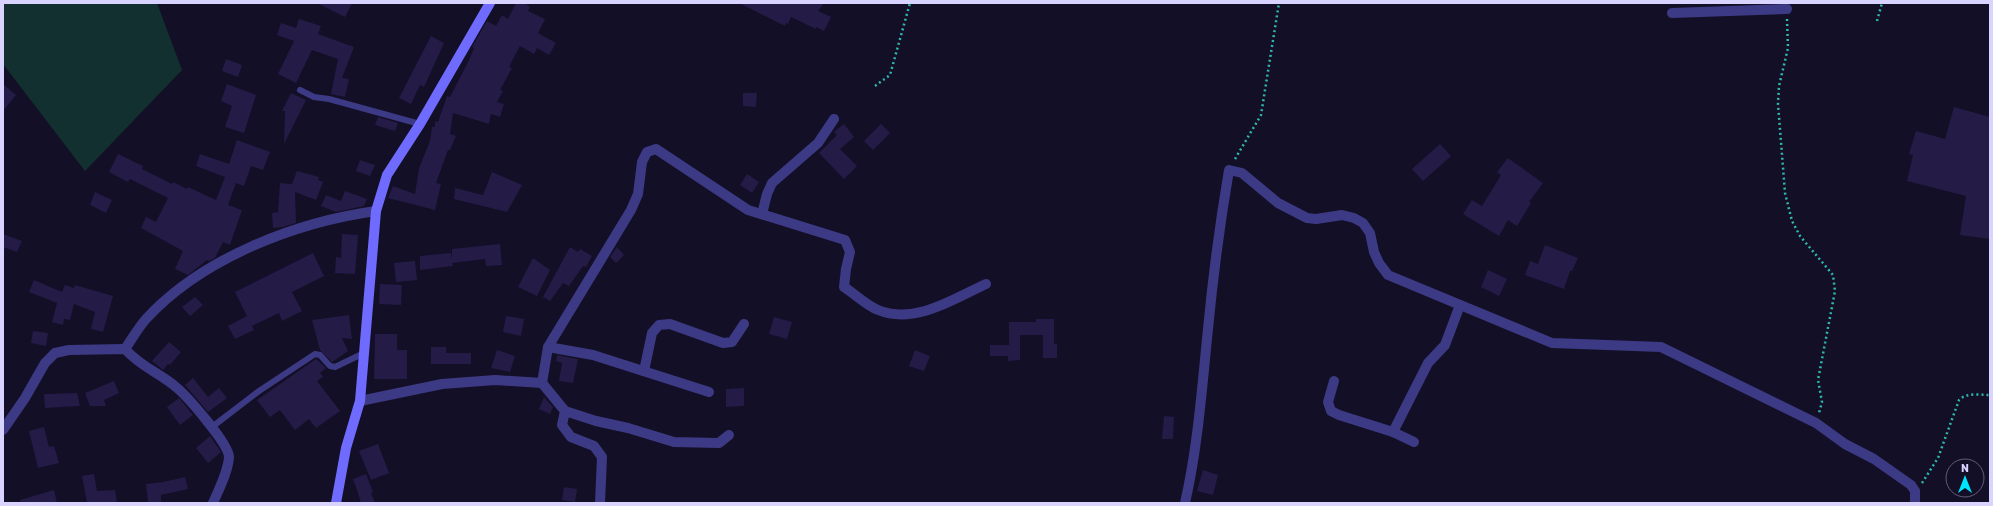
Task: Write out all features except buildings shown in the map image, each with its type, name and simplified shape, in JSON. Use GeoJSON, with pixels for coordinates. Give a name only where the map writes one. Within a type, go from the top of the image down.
{"type":"FeatureCollection","features":[{"type":"Feature","properties":{"kind":"main road"},"geometry":{"type":"LineString","coordinates":[[336,503],[346,448],[360,401],[376,211],[387,175],[420,124],[490,3]]}},
{"type":"Feature","properties":{"kind":"street"},"geometry":{"type":"LineString","coordinates":[[1672,13],[1787,9]]}},
{"type":"Feature","properties":{"kind":"street"},"geometry":{"type":"LineString","coordinates":[[762,214],[767,194],[772,183],[818,143],[834,119]]}},
{"type":"Feature","properties":{"kind":"street"},"geometry":{"type":"LineString","coordinates":[[542,383],[548,347],[631,210],[638,194],[642,162],[647,152],[656,149],[748,210],[845,240],[850,252],[844,287],[878,310],[902,315],[930,310],[986,284]]}},
{"type":"Feature","properties":{"kind":"street"},"geometry":{"type":"LineString","coordinates":[[1185,503],[1194,456],[1203,390],[1218,235],[1229,170],[1242,174],[1278,202],[1306,218],[1316,219],[1342,215],[1354,218],[1363,223],[1370,233],[1374,252],[1379,263],[1388,275],[1552,343],[1661,347],[1816,423],[1845,444],[1874,459],[1911,485],[1915,491],[1914,503]]}},
{"type":"Feature","properties":{"kind":"street"},"geometry":{"type":"LineString","coordinates":[[125,349],[146,319],[179,289],[214,265],[267,239],[351,215],[376,211]]}},
{"type":"Feature","properties":{"kind":"street"},"geometry":{"type":"LineString","coordinates":[[1393,432],[1428,362],[1445,345],[1460,305]]}},
{"type":"Feature","properties":{"kind":"street"},"geometry":{"type":"LineString","coordinates":[[644,371],[652,333],[659,325],[670,324],[723,343],[732,342],[744,324]]}},
{"type":"Feature","properties":{"kind":"street"},"geometry":{"type":"LineString","coordinates":[[548,347],[593,355],[709,392]]}},
{"type":"Feature","properties":{"kind":"street"},"geometry":{"type":"LineString","coordinates":[[125,349],[135,361],[176,387],[212,427],[224,443],[229,455],[228,466],[213,503]]}},
{"type":"Feature","properties":{"kind":"street"},"geometry":{"type":"LineString","coordinates":[[3,430],[25,398],[45,363],[55,353],[70,350],[125,349]]}},
{"type":"Feature","properties":{"kind":"street"},"geometry":{"type":"LineString","coordinates":[[360,401],[442,384],[495,380],[542,383],[565,411],[674,442],[719,443],[729,435]]}},
{"type":"Feature","properties":{"kind":"street"},"geometry":{"type":"LineString","coordinates":[[1334,381],[1328,402],[1331,411],[1339,415],[1393,432],[1414,442]]}},
{"type":"Feature","properties":{"kind":"street"},"geometry":{"type":"LineString","coordinates":[[565,411],[562,425],[571,437],[594,446],[602,457],[600,503]]}},
{"type":"Feature","properties":{"kind":"lane"},"geometry":{"type":"LineString","coordinates":[[300,90],[314,96],[420,124]]}},
{"type":"Feature","properties":{"kind":"lane"},"geometry":{"type":"LineString","coordinates":[[212,427],[259,391],[315,354],[320,355],[330,366],[335,367],[364,353]]}},
{"type":"Feature","properties":{"kind":"path"},"geometry":{"type":"LineString","coordinates":[[875,86],[890,75],[910,3]]}},
{"type":"Feature","properties":{"kind":"path"},"geometry":{"type":"LineString","coordinates":[[1229,170],[1261,115],[1279,3]]}},
{"type":"Feature","properties":{"kind":"path"},"geometry":{"type":"LineString","coordinates":[[1877,21],[1882,3]]}},
{"type":"Feature","properties":{"kind":"path"},"geometry":{"type":"LineString","coordinates":[[1787,9],[1788,48],[1779,86],[1778,104],[1785,193],[1792,221],[1800,236],[1833,275],[1835,282],[1835,291],[1818,380],[1822,402],[1816,423]]}},
{"type":"Feature","properties":{"kind":"path"},"geometry":{"type":"LineString","coordinates":[[1915,491],[1921,485],[1938,458],[1960,400],[1969,395],[1990,395]]}},
{"type":"Feature","properties":{"kind":"green space"},"geometry":{"type":"Polygon","coordinates":[[[3,3],[157,3],[182,70],[85,171],[3,64],[3,3]]]}}]}
